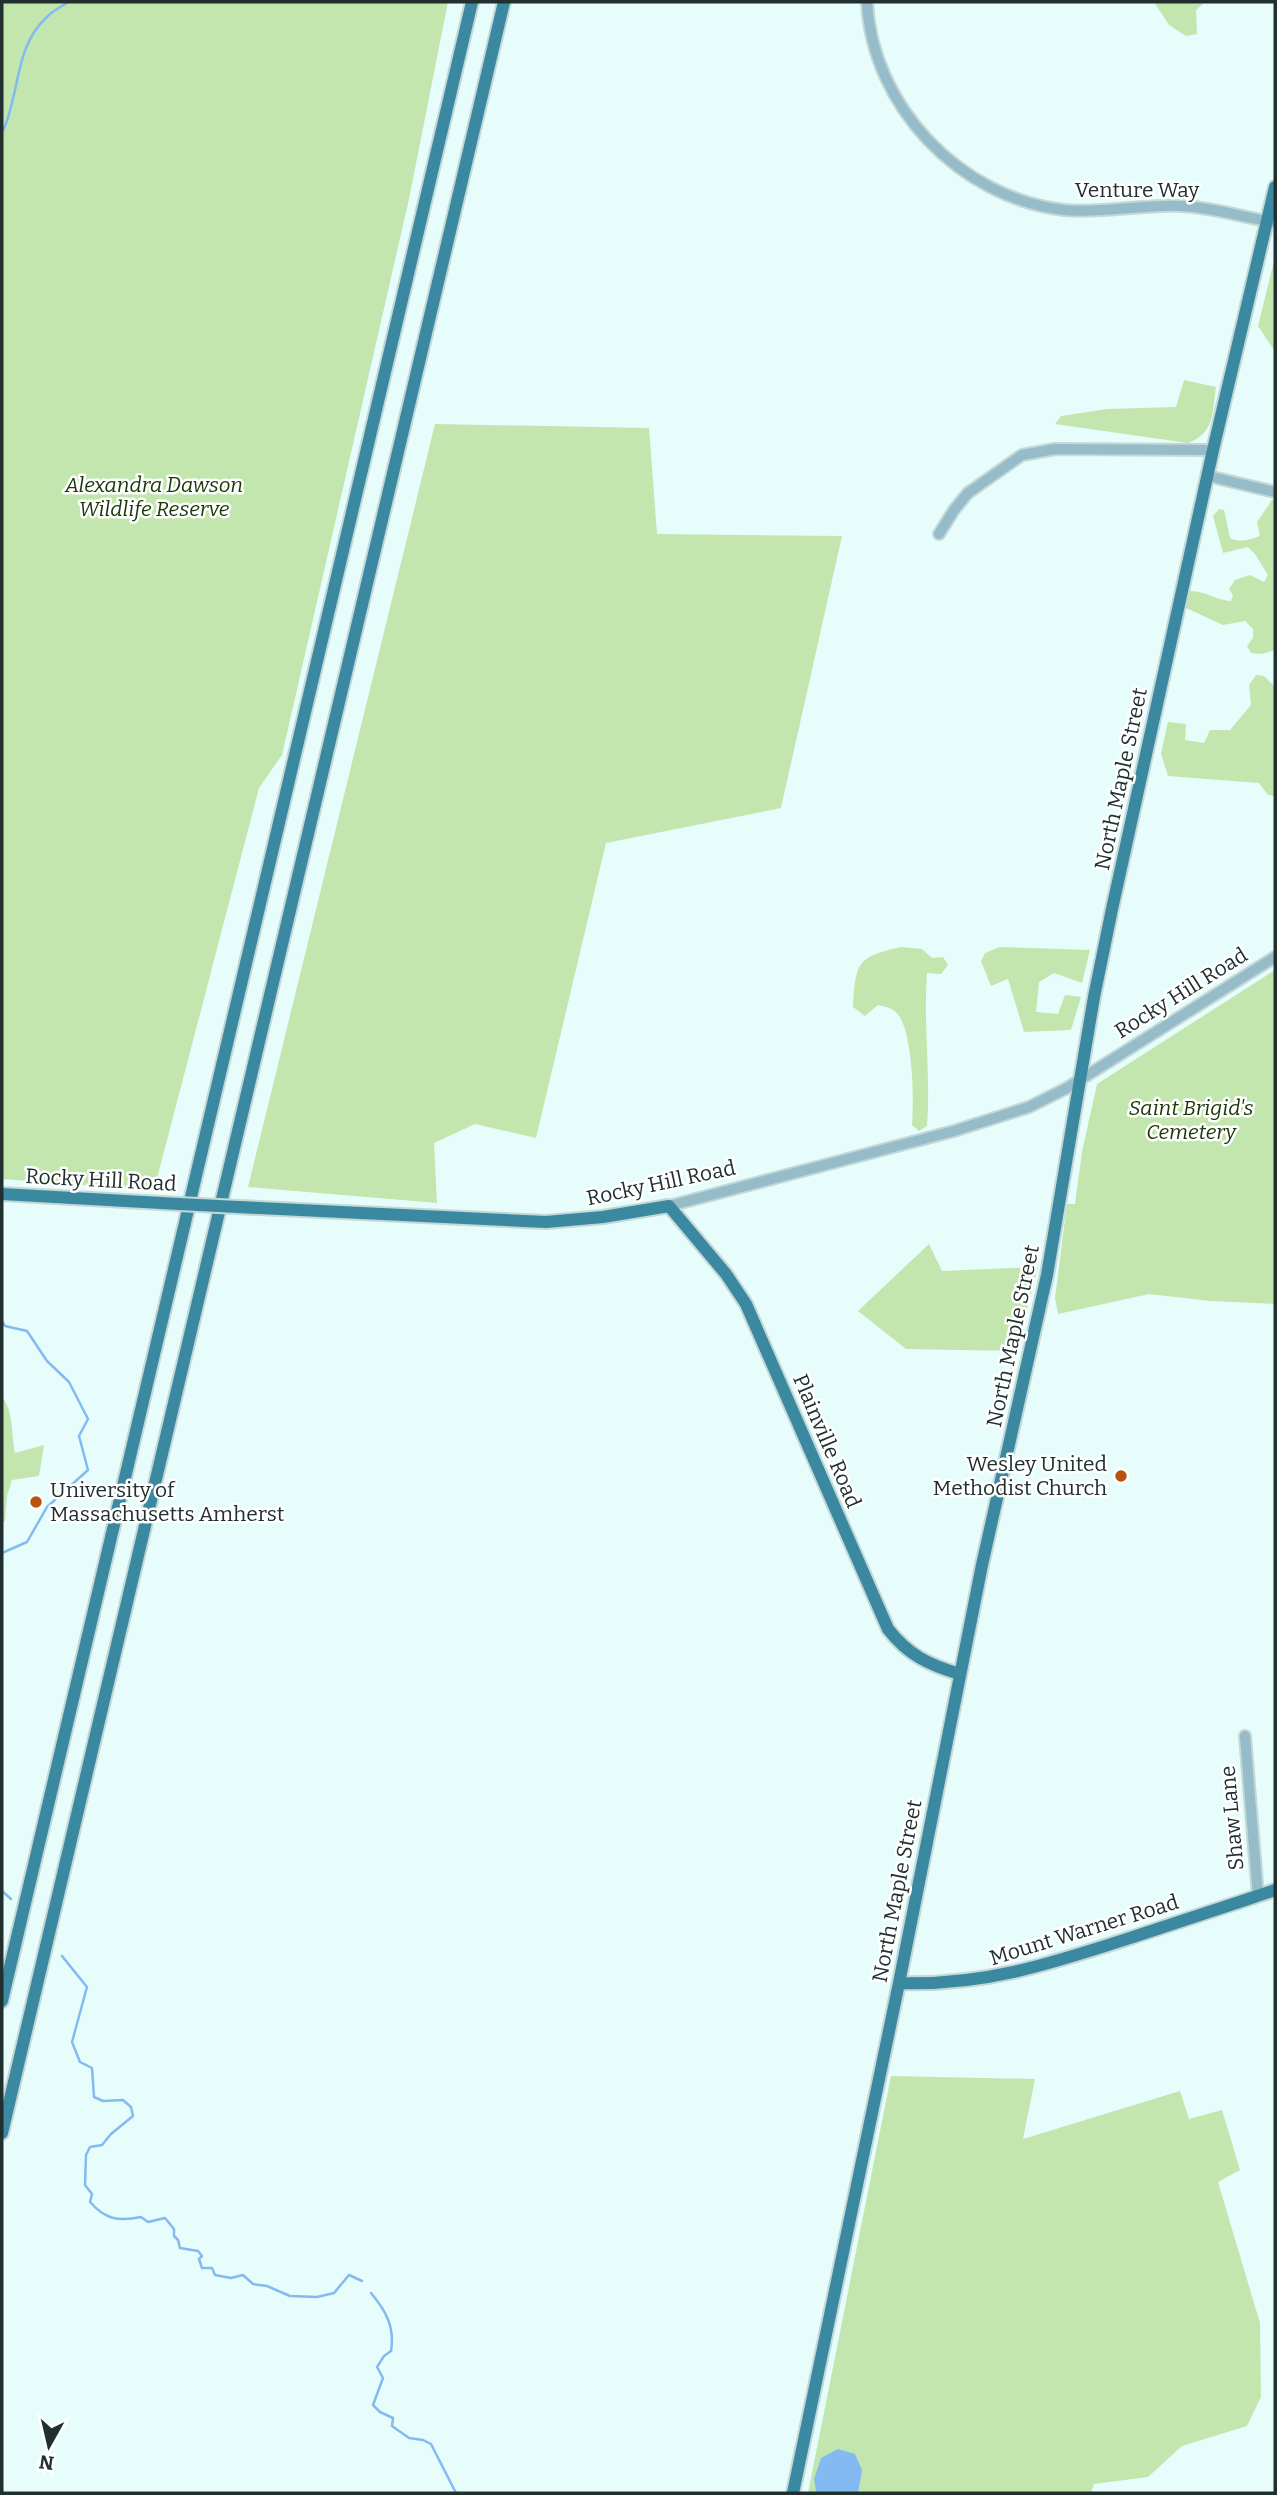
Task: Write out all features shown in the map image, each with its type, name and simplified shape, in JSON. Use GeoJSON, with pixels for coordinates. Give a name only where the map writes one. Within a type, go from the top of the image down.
{"type":"FeatureCollection","features":[{"type":"Feature","properties":{"kind":"main road"},"geometry":{"type":"LineString","coordinates":[[2,2001],[472,2]]}},
{"type":"Feature","properties":{"kind":"main road"},"geometry":{"type":"LineString","coordinates":[[2,2133],[504,2]]}},
{"type":"Feature","properties":{"kind":"main road","name":"North Maple Street"},"geometry":{"type":"LineString","coordinates":[[793,2493],[993,1513],[1047,1275],[1079,1080],[1112,909],[1213,450],[1271,221],[1275,187]]}},
{"type":"Feature","properties":{"kind":"main road","name":"Rocky Hill Road"},"geometry":{"type":"LineString","coordinates":[[2,1194],[546,1222],[603,1217],[669,1206]]}},
{"type":"Feature","properties":{"kind":"main road","name":"Plainville Road"},"geometry":{"type":"LineString","coordinates":[[669,1206],[726,1274],[746,1304],[888,1629],[898,1643],[922,1661],[960,1674]]}},
{"type":"Feature","properties":{"kind":"main road","name":"Mount Warner Road"},"geometry":{"type":"LineString","coordinates":[[899,1983],[956,1982],[1014,1973],[1275,1890]]}},
{"type":"Feature","properties":{"kind":"street","name":"Venture Way"},"geometry":{"type":"LineString","coordinates":[[867,2],[876,52],[901,106],[934,147],[966,173],[995,189],[1027,202],[1060,209],[1082,211],[1178,205],[1271,221]]}},
{"type":"Feature","properties":{"kind":"street"},"geometry":{"type":"LineString","coordinates":[[939,534],[968,493],[1022,455],[1055,449],[1213,450]]}},
{"type":"Feature","properties":{"kind":"street"},"geometry":{"type":"LineString","coordinates":[[1208,476],[1275,492]]}},
{"type":"Feature","properties":{"kind":"street","name":"Rocky Hill Road"},"geometry":{"type":"LineString","coordinates":[[669,1206],[980,1122],[1035,1104],[1079,1080],[1275,957]]}},
{"type":"Feature","properties":{"kind":"street","name":"Shaw Lane"},"geometry":{"type":"LineString","coordinates":[[1244,1736],[1258,1896]]}},
{"type":"Feature","properties":{"kind":"green space","name":"Alexandra Dawson Wildlife Reserve"},"geometry":{"type":"Polygon","coordinates":[[[2,2],[448,2],[409,199],[282,755],[259,788],[154,1190],[2,1179],[2,2]]]}},
{"type":"Feature","properties":{"kind":"green space"},"geometry":{"type":"Polygon","coordinates":[[[1154,2],[1205,2],[1196,10],[1197,34],[1186,36],[1169,25],[1154,2]]]}},
{"type":"Feature","properties":{"kind":"green space"},"geometry":{"type":"Polygon","coordinates":[[[1275,257],[1275,350],[1274,350],[1258,326],[1275,257]]]}},
{"type":"Feature","properties":{"kind":"green space"},"geometry":{"type":"Polygon","coordinates":[[[1184,380],[1216,387],[1213,414],[1208,428],[1197,439],[1188,443],[1055,424],[1061,416],[1107,409],[1176,407],[1184,380]]]}},
{"type":"Feature","properties":{"kind":"green space"},"geometry":{"type":"Polygon","coordinates":[[[435,424],[649,428],[657,534],[842,536],[781,808],[606,843],[536,1138],[475,1124],[434,1143],[437,1203],[248,1187],[435,424]]]}},
{"type":"Feature","properties":{"kind":"green space"},"geometry":{"type":"Polygon","coordinates":[[[1272,500],[1275,501],[1275,650],[1262,654],[1251,653],[1247,646],[1253,638],[1253,629],[1245,621],[1223,625],[1186,608],[1183,599],[1190,591],[1231,601],[1233,595],[1229,589],[1235,580],[1250,575],[1264,582],[1268,575],[1248,547],[1223,553],[1213,516],[1219,509],[1224,510],[1230,538],[1241,541],[1252,539],[1260,536],[1257,522],[1272,500]]]}},
{"type":"Feature","properties":{"kind":"green space"},"geometry":{"type":"Polygon","coordinates":[[[1256,675],[1264,676],[1274,686],[1275,683],[1275,796],[1268,795],[1259,783],[1168,776],[1161,754],[1168,722],[1186,724],[1185,740],[1204,743],[1210,730],[1230,730],[1251,705],[1249,685],[1256,675]]]}},
{"type":"Feature","properties":{"kind":"green space"},"geometry":{"type":"Polygon","coordinates":[[[901,947],[922,949],[932,958],[943,957],[948,965],[941,974],[927,973],[928,1107],[927,1126],[919,1131],[912,1125],[913,1086],[910,1056],[901,1019],[894,1011],[878,1005],[865,1016],[853,1007],[855,980],[861,964],[875,954],[901,947]]]}},
{"type":"Feature","properties":{"kind":"green space"},"geometry":{"type":"Polygon","coordinates":[[[1000,947],[1090,950],[1082,983],[1054,973],[1039,982],[1036,1012],[1058,1014],[1065,995],[1081,997],[1071,1030],[1024,1032],[1008,979],[991,986],[981,961],[985,953],[1000,947]]]}},
{"type":"Feature","properties":{"kind":"green space","name":"Saint Brigid's Cemetery"},"geometry":{"type":"Polygon","coordinates":[[[1275,970],[1275,1304],[1210,1301],[1149,1294],[1058,1314],[1055,1298],[1067,1204],[1075,1204],[1082,1152],[1097,1084],[1275,970]]]}},
{"type":"Feature","properties":{"kind":"green space"},"geometry":{"type":"Polygon","coordinates":[[[929,1244],[942,1271],[1038,1267],[1016,1351],[906,1349],[858,1311],[929,1244]]]}},
{"type":"Feature","properties":{"kind":"green space"},"geometry":{"type":"Polygon","coordinates":[[[2,1397],[10,1416],[15,1453],[44,1445],[39,1476],[12,1480],[7,1496],[5,1521],[2,1523],[2,1397]]]}},
{"type":"Feature","properties":{"kind":"green space"},"geometry":{"type":"Polygon","coordinates":[[[891,2076],[1035,2079],[1023,2139],[1180,2091],[1189,2119],[1222,2110],[1240,2170],[1218,2182],[1260,2323],[1261,2397],[1247,2426],[1182,2446],[1148,2477],[1094,2484],[1091,2493],[808,2493],[891,2076]]]}},
{"type":"Feature","properties":{"kind":"water"},"geometry":{"type":"Polygon","coordinates":[[[838,2449],[855,2454],[862,2470],[858,2493],[816,2491],[814,2479],[821,2458],[838,2449]]]}},
{"type":"Feature","properties":{"kind":"waterway"},"geometry":{"type":"LineString","coordinates":[[2,133],[28,43],[48,16],[68,2]]}},
{"type":"Feature","properties":{"kind":"waterway"},"geometry":{"type":"LineString","coordinates":[[2,1321],[5,1326],[27,1331],[47,1361],[69,1382],[88,1419],[79,1436],[88,1470],[47,1507],[27,1542],[2,1553]]}},
{"type":"Feature","properties":{"kind":"waterway"},"geometry":{"type":"LineString","coordinates":[[2,1891],[11,1899]]}},
{"type":"Feature","properties":{"kind":"waterway"},"geometry":{"type":"LineString","coordinates":[[62,1956],[87,1987],[72,2042],[80,2062],[92,2068],[94,2097],[103,2101],[123,2100],[131,2107],[133,2116],[102,2145],[90,2147],[86,2155],[85,2185],[92,2194],[90,2202],[113,2218],[141,2217],[148,2222],[165,2218],[174,2229],[174,2236],[180,2248],[198,2251],[202,2256],[199,2259],[202,2268],[212,2268],[215,2275],[231,2278],[243,2275],[253,2284],[267,2286],[290,2296],[317,2297],[334,2293],[349,2275],[362,2281]]}},
{"type":"Feature","properties":{"kind":"waterway"},"geometry":{"type":"LineString","coordinates":[[371,2293],[381,2306],[392,2334],[391,2351],[377,2367],[383,2378],[373,2405],[393,2418],[392,2426],[409,2438],[431,2444],[456,2493]]}},
{"type":"Feature","properties":{"kind":"place","name":"Wesley United Methodist Church"},"geometry":{"type":"Point","coordinates":[1121,1476]}},
{"type":"Feature","properties":{"kind":"place","name":"University of Massachusetts Amherst"},"geometry":{"type":"Point","coordinates":[36,1502]}}]}
